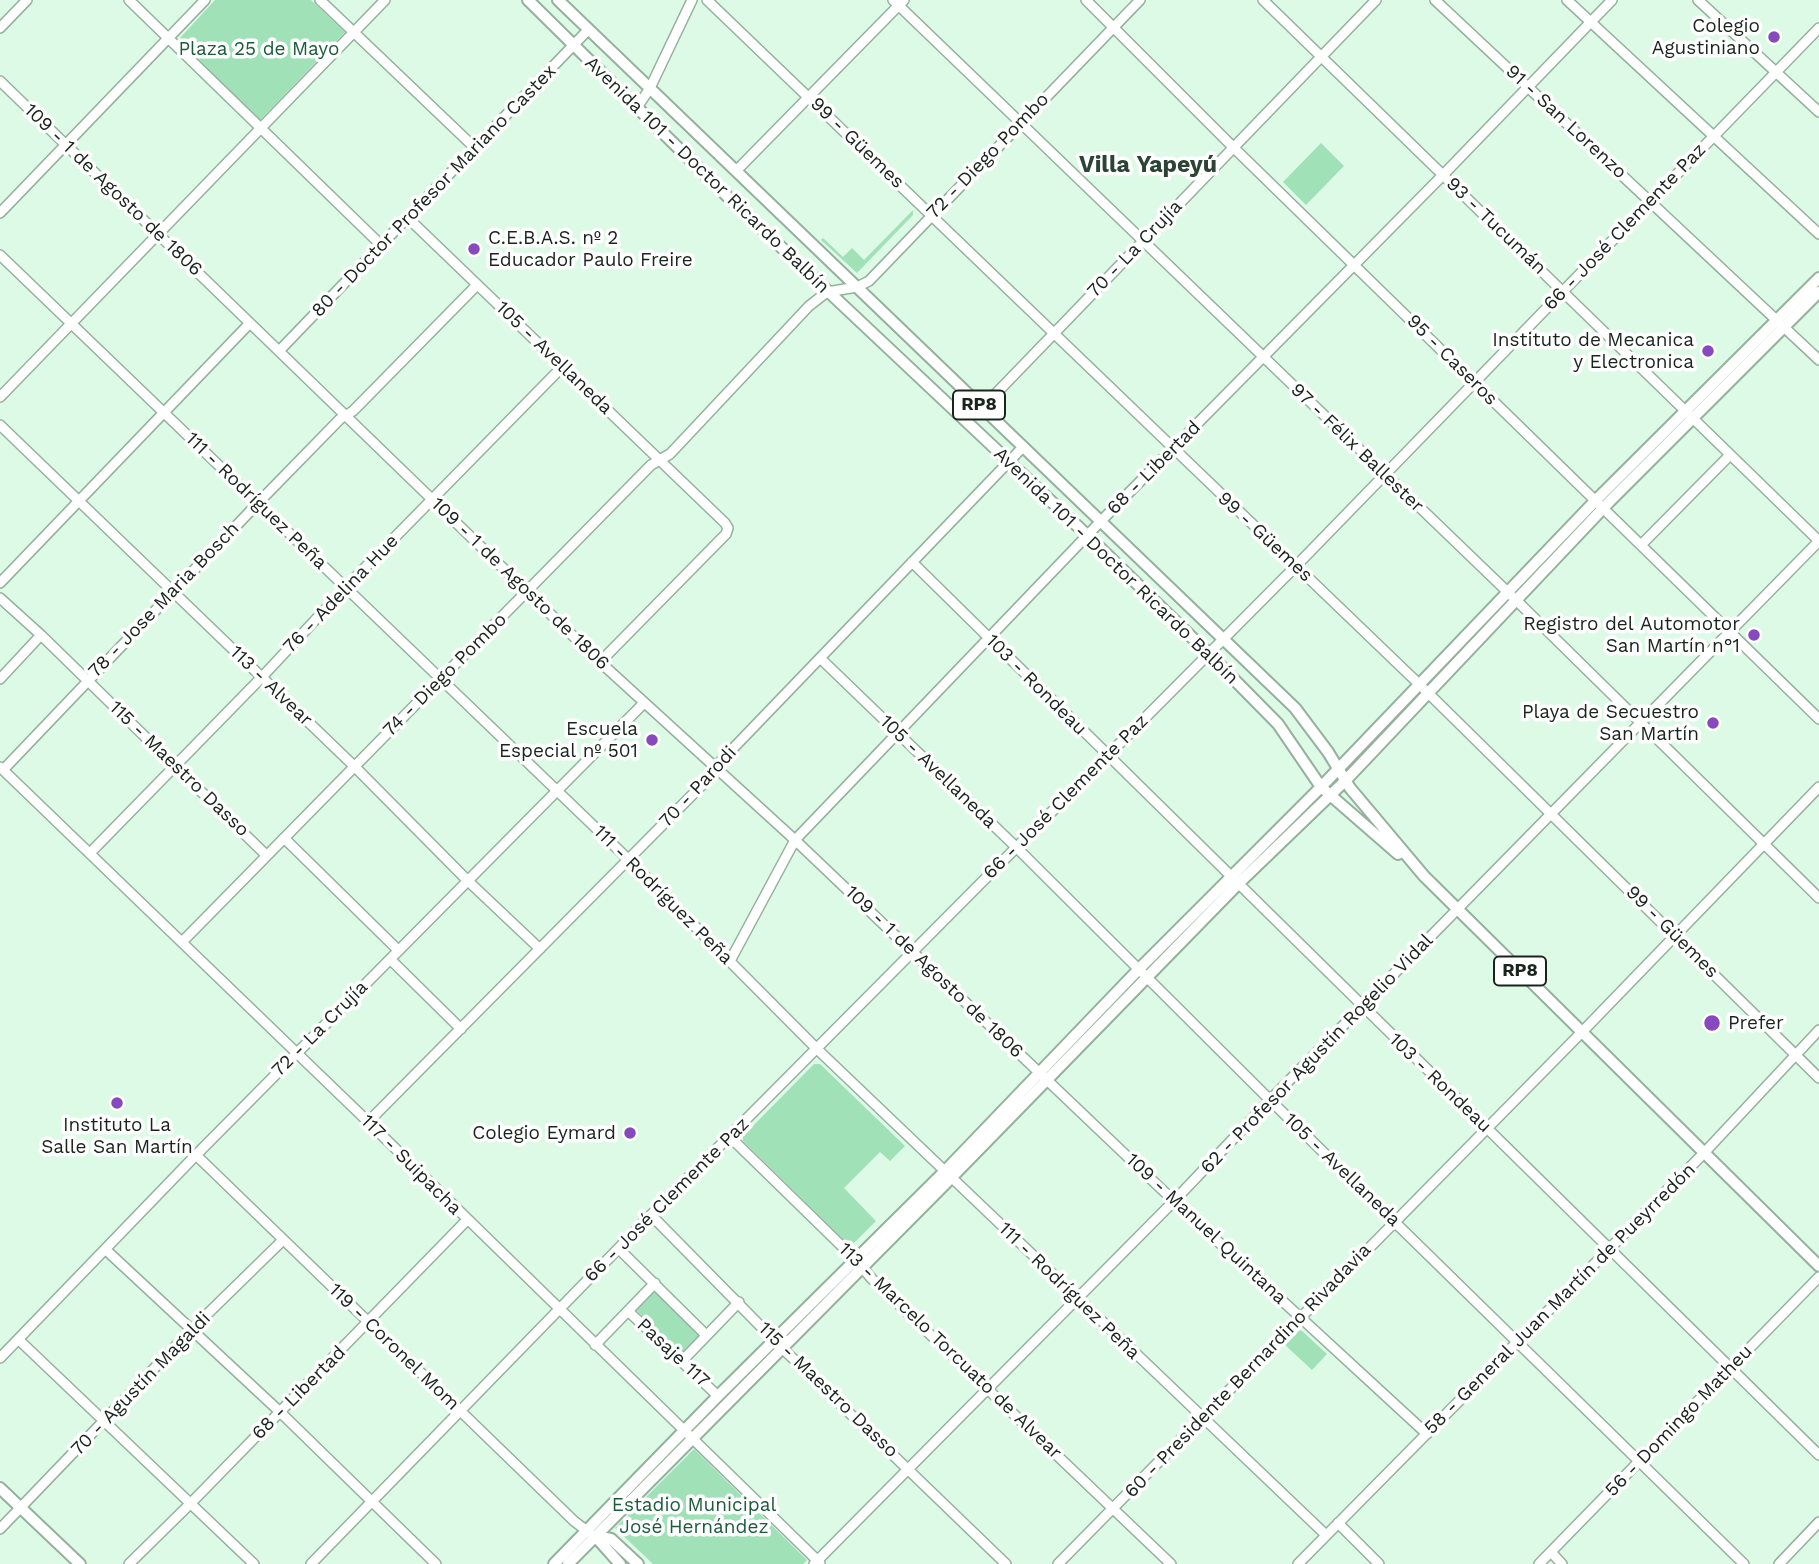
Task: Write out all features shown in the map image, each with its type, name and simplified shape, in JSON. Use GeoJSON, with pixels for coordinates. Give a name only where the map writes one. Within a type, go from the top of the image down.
{"type":"FeatureCollection","features":[{"type":"Feature","properties":{"kind":"main road","name":"Avenida 101 - Doctor Ricardo Balbín"},"geometry":{"type":"LineString","coordinates":[[528,0],[636,109],[1208,653],[1278,724],[1325,791],[1424,876],[1819,1266]]}},
{"type":"Feature","properties":{"kind":"main road","name":"Avenida 101 - Doctor Ricardo Balbín"},"geometry":{"type":"LineString","coordinates":[[558,0],[1300,713],[1345,781],[1424,876]]}},
{"type":"Feature","properties":{"kind":"main road"},"geometry":{"type":"LineString","coordinates":[[554,1564],[590,1534],[949,1174],[1142,974],[1325,791],[1338,768],[1424,689],[1600,504],[1781,324],[1819,278]]}},
{"type":"Feature","properties":{"kind":"main road"},"geometry":{"type":"LineString","coordinates":[[1781,324],[1819,292]]}},
{"type":"Feature","properties":{"kind":"main road"},"geometry":{"type":"LineString","coordinates":[[1325,791],[1345,781],[1424,689]]}},
{"type":"Feature","properties":{"kind":"main road"},"geometry":{"type":"LineString","coordinates":[[688,1434],[718,1396],[778,1343]]}},
{"type":"Feature","properties":{"kind":"main road"},"geometry":{"type":"LineString","coordinates":[[0,1488],[80,1564]]}},
{"type":"Feature","properties":{"kind":"main road"},"geometry":{"type":"LineString","coordinates":[[568,1564],[590,1534]]}},
{"type":"Feature","properties":{"kind":"main road","name":"119 - Coronel Mom"},"geometry":{"type":"LineString","coordinates":[[590,1534],[620,1564]]}},
{"type":"Feature","properties":{"kind":"main road","name":"119 - Coronel Mom"},"geometry":{"type":"LineString","coordinates":[[590,1534],[611,1539],[638,1564]]}},
{"type":"Feature","properties":{"kind":"street"},"geometry":{"type":"LineString","coordinates":[[0,28],[27,0]]}},
{"type":"Feature","properties":{"kind":"street"},"geometry":{"type":"LineString","coordinates":[[129,0],[380,244]]}},
{"type":"Feature","properties":{"kind":"street"},"geometry":{"type":"LineString","coordinates":[[0,213],[205,0]]}},
{"type":"Feature","properties":{"kind":"street"},"geometry":{"type":"LineString","coordinates":[[320,0],[475,148]]}},
{"type":"Feature","properties":{"kind":"street"},"geometry":{"type":"LineString","coordinates":[[0,397],[385,0]]}},
{"type":"Feature","properties":{"kind":"street"},"geometry":{"type":"LineString","coordinates":[[636,109],[650,88],[692,0]]}},
{"type":"Feature","properties":{"kind":"street","name":"99 - Güemes"},"geometry":{"type":"LineString","coordinates":[[707,0],[1424,689],[1819,1078]]}},
{"type":"Feature","properties":{"kind":"street","name":"95 - Caseros"},"geometry":{"type":"LineString","coordinates":[[1086,0],[1819,719]]}},
{"type":"Feature","properties":{"kind":"street","name":"72 - Diego Pombo"},"geometry":{"type":"LineString","coordinates":[[827,292],[857,287],[869,281],[1140,0]]}},
{"type":"Feature","properties":{"kind":"street","name":"93 - Tucumán"},"geometry":{"type":"LineString","coordinates":[[1263,0],[1819,541]]}},
{"type":"Feature","properties":{"kind":"street","name":"70 - La Crujía"},"geometry":{"type":"LineString","coordinates":[[982,408],[1376,0]]}},
{"type":"Feature","properties":{"kind":"street","name":"91 - San Lorenzo"},"geometry":{"type":"LineString","coordinates":[[1435,0],[1819,360]]}},
{"type":"Feature","properties":{"kind":"street"},"geometry":{"type":"LineString","coordinates":[[1567,0],[1819,234]]}},
{"type":"Feature","properties":{"kind":"street","name":"68 - Libertad"},"geometry":{"type":"LineString","coordinates":[[730,961],[795,840],[1101,521],[1612,0]]}},
{"type":"Feature","properties":{"kind":"street"},"geometry":{"type":"LineString","coordinates":[[1698,0],[1819,112]]}},
{"type":"Feature","properties":{"kind":"street"},"geometry":{"type":"LineString","coordinates":[[736,171],[898,2]]}},
{"type":"Feature","properties":{"kind":"street","name":"97 - Félix Ballester"},"geometry":{"type":"LineString","coordinates":[[898,2],[1142,242],[1513,597],[1819,898]]}},
{"type":"Feature","properties":{"kind":"street","name":"66 - José Clemente Paz"},"geometry":{"type":"LineString","coordinates":[[311,1564],[651,1215],[1385,476],[1819,27]]}},
{"type":"Feature","properties":{"kind":"street","name":"80 - Doctor Profesor Mariano Castex"},"geometry":{"type":"LineString","coordinates":[[279,351],[588,30]]}},
{"type":"Feature","properties":{"kind":"street","name":"109 - 1 de Agosto de 1806"},"geometry":{"type":"LineString","coordinates":[[0,81],[600,662],[795,840],[1043,1076]]}},
{"type":"Feature","properties":{"kind":"street","name":"105 - Avellaneda"},"geometry":{"type":"LineString","coordinates":[[408,218],[728,528],[726,534],[600,662]]}},
{"type":"Feature","properties":{"kind":"street","name":"111 - Rodríguez Peña"},"geometry":{"type":"LineString","coordinates":[[0,255],[628,859],[817,1048],[1326,1535]]}},
{"type":"Feature","properties":{"kind":"street","name":"78 - Jose Maria Bosch"},"geometry":{"type":"LineString","coordinates":[[2,769],[258,503],[477,285]]}},
{"type":"Feature","properties":{"kind":"street","name":"74 - Diego Pombo"},"geometry":{"type":"LineString","coordinates":[[182,942],[651,465],[670,454],[810,306],[827,292]]}},
{"type":"Feature","properties":{"kind":"street"},"geometry":{"type":"LineString","coordinates":[[0,583],[250,323]]}},
{"type":"Feature","properties":{"kind":"street","name":"76 - Adelina Hue"},"geometry":{"type":"LineString","coordinates":[[90,853],[563,366]]}},
{"type":"Feature","properties":{"kind":"street","name":"113 - Alvear"},"geometry":{"type":"LineString","coordinates":[[0,425],[540,949]]}},
{"type":"Feature","properties":{"kind":"street","name":"70 - Parodi"},"geometry":{"type":"LineString","coordinates":[[368,1122],[628,859],[1023,447]]}},
{"type":"Feature","properties":{"kind":"street"},"geometry":{"type":"LineString","coordinates":[[1641,545],[1730,455]]}},
{"type":"Feature","properties":{"kind":"street","name":"62 - Profesor Agustín Rogelio Vidal"},"geometry":{"type":"LineString","coordinates":[[817,1563],[1819,541]]}},
{"type":"Feature","properties":{"kind":"street","name":"103 - Rondeau"},"geometry":{"type":"LineString","coordinates":[[912,562],[1819,1455]]}},
{"type":"Feature","properties":{"kind":"street","name":"115 - Maestro Dasso"},"geometry":{"type":"LineString","coordinates":[[0,598],[88,680],[266,855]]}},
{"type":"Feature","properties":{"kind":"street"},"geometry":{"type":"LineString","coordinates":[[0,678],[41,635]]}},
{"type":"Feature","properties":{"kind":"street","name":"105 - Avellaneda"},"geometry":{"type":"LineString","coordinates":[[820,658],[1744,1564]]}},
{"type":"Feature","properties":{"kind":"street","name":"72 - La Crujía"},"geometry":{"type":"LineString","coordinates":[[0,1358],[296,1053],[644,703]]}},
{"type":"Feature","properties":{"kind":"street","name":"117 - Suipacha"},"geometry":{"type":"LineString","coordinates":[[2,769],[368,1122],[817,1563]]}},
{"type":"Feature","properties":{"kind":"street","name":"60 - Presidente Bernardino Rivadavia"},"geometry":{"type":"LineString","coordinates":[[1058,1564],[1582,1032],[1819,787]]}},
{"type":"Feature","properties":{"kind":"street"},"geometry":{"type":"LineString","coordinates":[[284,838],[398,950]]}},
{"type":"Feature","properties":{"kind":"street"},"geometry":{"type":"LineString","coordinates":[[390,959],[461,1029]]}},
{"type":"Feature","properties":{"kind":"street","name":"58 - General Juan Martín de Pueyrredón"},"geometry":{"type":"LineString","coordinates":[[1298,1564],[1704,1153],[1819,1030]]}},
{"type":"Feature","properties":{"kind":"street","name":"109 - Manuel Quintana"},"geometry":{"type":"LineString","coordinates":[[1043,1076],[1427,1434]]}},
{"type":"Feature","properties":{"kind":"street","name":"113 - Marcelo Torcuato de Alvear"},"geometry":{"type":"LineString","coordinates":[[730,1136],[872,1279],[1171,1564]]}},
{"type":"Feature","properties":{"kind":"street","name":"119 - Coronel Mom"},"geometry":{"type":"LineString","coordinates":[[196,1155],[590,1534]]}},
{"type":"Feature","properties":{"kind":"street","name":"115 - Maestro Dasso"},"geometry":{"type":"LineString","coordinates":[[651,1215],[778,1343],[1006,1564]]}},
{"type":"Feature","properties":{"kind":"street","name":"68 - Libertad"},"geometry":{"type":"LineString","coordinates":[[129,1564],[467,1220]]}},
{"type":"Feature","properties":{"kind":"street","name":"70 - Agustín Magaldi"},"geometry":{"type":"LineString","coordinates":[[0,1529],[192,1329],[284,1240]]}},
{"type":"Feature","properties":{"kind":"street"},"geometry":{"type":"LineString","coordinates":[[105,1249],[279,1411],[436,1564]]}},
{"type":"Feature","properties":{"kind":"street"},"geometry":{"type":"LineString","coordinates":[[620,1249],[706,1335]]}},
{"type":"Feature","properties":{"kind":"street","name":"56 - Domingo Matheu"},"geometry":{"type":"LineString","coordinates":[[1539,1564],[1819,1277]]}},
{"type":"Feature","properties":{"kind":"street"},"geometry":{"type":"LineString","coordinates":[[595,1345],[655,1283]]}},
{"type":"Feature","properties":{"kind":"street"},"geometry":{"type":"LineString","coordinates":[[682,1361],[738,1302]]}},
{"type":"Feature","properties":{"kind":"street","name":"Pasaje 117"},"geometry":{"type":"LineString","coordinates":[[628,1311],[718,1396]]}},
{"type":"Feature","properties":{"kind":"street"},"geometry":{"type":"LineString","coordinates":[[19,1340],[254,1564]]}},
{"type":"Feature","properties":{"kind":"street"},"geometry":{"type":"LineString","coordinates":[[1779,1564],[1819,1522]]}},
{"type":"Feature","properties":{"kind":"street"},"geometry":{"type":"LineString","coordinates":[[1338,1523],[1379,1564]]}},
{"type":"Feature","properties":{"kind":"street"},"geometry":{"type":"LineString","coordinates":[[1551,1552],[1562,1564]]}},
{"type":"Feature","properties":{"kind":"green space","name":"Plaza 25 de Mayo"},"geometry":{"type":"Polygon","coordinates":[[[215,0],[311,0],[345,32],[259,121],[179,39],[215,0]]]}},
{"type":"Feature","properties":{"kind":"green space"},"geometry":{"type":"Polygon","coordinates":[[[1321,143],[1344,166],[1306,205],[1283,182],[1321,143]]]}},
{"type":"Feature","properties":{"kind":"green space"},"geometry":{"type":"Polygon","coordinates":[[[913,210],[913,215],[857,273],[821,240],[823,238],[843,257],[852,248],[864,260],[913,210]]]}},
{"type":"Feature","properties":{"kind":"green space"},"geometry":{"type":"Polygon","coordinates":[[[814,1064],[820,1064],[905,1146],[890,1161],[880,1152],[844,1188],[876,1221],[853,1244],[848,1244],[743,1141],[743,1136],[814,1064]]]}},
{"type":"Feature","properties":{"kind":"green space"},"geometry":{"type":"Polygon","coordinates":[[[654,1290],[701,1336],[682,1355],[635,1309],[654,1290]]]}},
{"type":"Feature","properties":{"kind":"green space"},"geometry":{"type":"Polygon","coordinates":[[[1295,1330],[1301,1330],[1327,1354],[1312,1370],[1283,1343],[1295,1330]]]}},
{"type":"Feature","properties":{"kind":"green space","name":"Estadio Municipal José Hernández"},"geometry":{"type":"Polygon","coordinates":[[[694,1449],[807,1560],[803,1564],[653,1564],[615,1528],[694,1449]]]}},
{"type":"Feature","properties":{"kind":"place","name":"Colegio Agustiniano"},"geometry":{"type":"Point","coordinates":[1774,37]}},
{"type":"Feature","properties":{"kind":"place","name":"C.E.B.A.S. nº 2 Educador Paulo Freire"},"geometry":{"type":"Point","coordinates":[474,249]}},
{"type":"Feature","properties":{"kind":"place","name":"Instituto de Mecanica y Electronica"},"geometry":{"type":"Point","coordinates":[1708,351]}},
{"type":"Feature","properties":{"kind":"place","name":"Registro del Automotor San Martín n°1"},"geometry":{"type":"Point","coordinates":[1754,635]}},
{"type":"Feature","properties":{"kind":"place","name":"Playa de Secuestro San Martín"},"geometry":{"type":"Point","coordinates":[1713,723]}},
{"type":"Feature","properties":{"kind":"place","name":"Escuela Especial nº 501"},"geometry":{"type":"Point","coordinates":[652,740]}},
{"type":"Feature","properties":{"kind":"place","name":"Prefer"},"geometry":{"type":"Point","coordinates":[1712,1023]}},
{"type":"Feature","properties":{"kind":"place","name":"Instituto La Salle San Martín"},"geometry":{"type":"Point","coordinates":[117,1103]}},
{"type":"Feature","properties":{"kind":"place","name":"Colegio Eymard"},"geometry":{"type":"Point","coordinates":[630,1133]}},
{"type":"Feature","properties":{"kind":"district","name":"Villa Yapeyú"},"geometry":{"type":"Point","coordinates":[1148,165]}}]}
